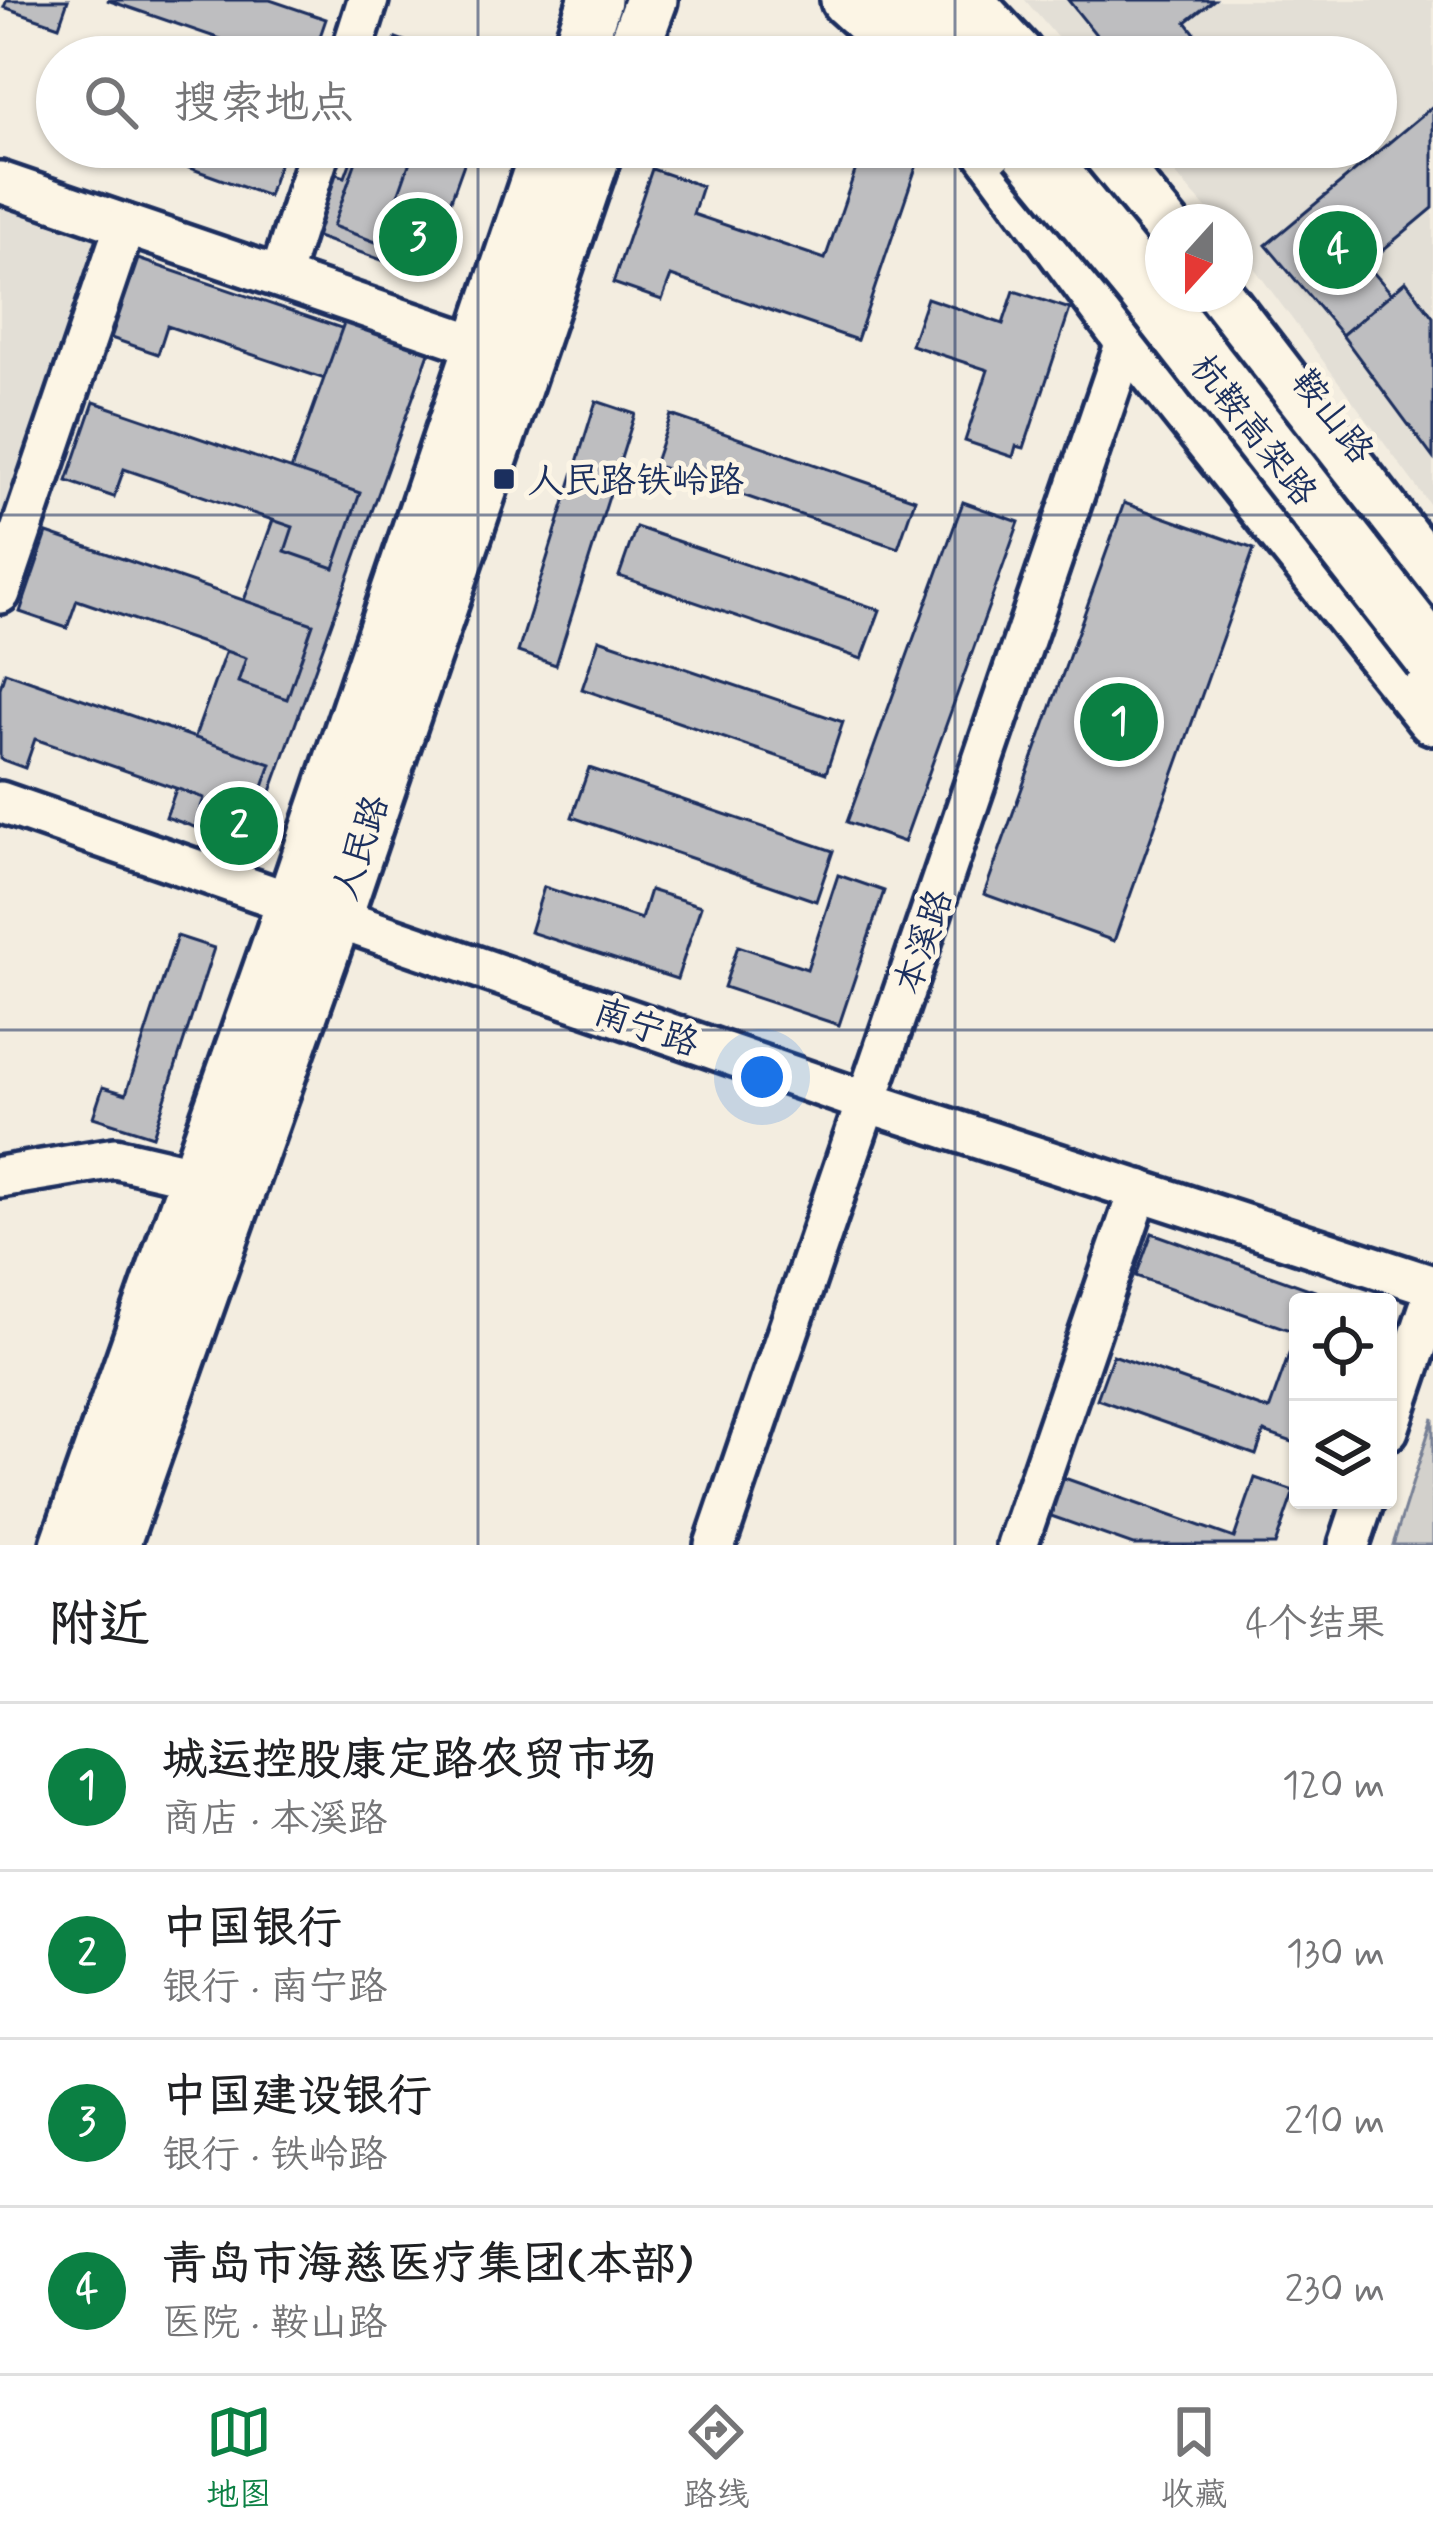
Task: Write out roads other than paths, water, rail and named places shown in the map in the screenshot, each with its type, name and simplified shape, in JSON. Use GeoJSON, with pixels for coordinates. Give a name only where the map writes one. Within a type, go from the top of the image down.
{"type":"FeatureCollection","features":[{"type":"Feature","properties":{"kind":"highway"},"geometry":{"type":"LineString","coordinates":[[893,0],[927,36]]}},
{"type":"Feature","properties":{"kind":"highway"},"geometry":{"type":"LineString","coordinates":[[961,0],[995,36]]}},
{"type":"Feature","properties":{"kind":"highway","name":"杭鞍高架路"},"geometry":{"type":"LineString","coordinates":[[1046,168],[1142,283],[1433,657]]}},
{"type":"Feature","properties":{"kind":"highway"},"geometry":{"type":"LineString","coordinates":[[1114,168],[1150,204]]}},
{"type":"Feature","properties":{"kind":"highway","name":"杭鞍高架路"},"geometry":{"type":"LineString","coordinates":[[1226,312],[1433,582]]}},
{"type":"Feature","properties":{"kind":"main road"},"geometry":{"type":"LineString","coordinates":[[638,36],[651,0]]}},
{"type":"Feature","properties":{"kind":"main road"},"geometry":{"type":"LineString","coordinates":[[847,0],[887,36]]}},
{"type":"Feature","properties":{"kind":"main road"},"geometry":{"type":"LineString","coordinates":[[984,0],[1017,36]]}},
{"type":"Feature","properties":{"kind":"main road","name":"人民路"},"geometry":{"type":"LineString","coordinates":[[113,1545],[314,911],[502,354],[543,168]]}},
{"type":"Feature","properties":{"kind":"main road","name":"人民路"},"geometry":{"type":"LineString","coordinates":[[502,354],[588,168]]}},
{"type":"Feature","properties":{"kind":"main road"},"geometry":{"type":"LineString","coordinates":[[1004,168],[1128,336],[1433,718]]}},
{"type":"Feature","properties":{"kind":"main road"},"geometry":{"type":"LineString","coordinates":[[1131,168],[1155,204]]}},
{"type":"Feature","properties":{"kind":"main road"},"geometry":{"type":"LineString","coordinates":[[1128,336],[1145,290]]}},
{"type":"Feature","properties":{"kind":"main road","name":"鞍山路"},"geometry":{"type":"LineString","coordinates":[[1253,312],[1433,541]]}},
{"type":"Feature","properties":{"kind":"main road","name":"人民路"},"geometry":{"type":"LineString","coordinates":[[67,1545],[197,1178],[314,911]]}},
{"type":"Feature","properties":{"kind":"street"},"geometry":{"type":"LineString","coordinates":[[357,36],[368,0]]}},
{"type":"Feature","properties":{"kind":"street"},"geometry":{"type":"LineString","coordinates":[[280,278],[314,168]]}},
{"type":"Feature","properties":{"kind":"street"},"geometry":{"type":"LineString","coordinates":[[0,182],[502,354]]}},
{"type":"Feature","properties":{"kind":"street"},"geometry":{"type":"LineString","coordinates":[[0,593],[125,225]]}},
{"type":"Feature","properties":{"kind":"street","name":"本溪路"},"geometry":{"type":"LineString","coordinates":[[715,1545],[1128,336]]}},
{"type":"Feature","properties":{"kind":"street","name":"南宁路"},"geometry":{"type":"LineString","coordinates":[[0,802],[867,1102],[1433,1286]]}},
{"type":"Feature","properties":{"kind":"street"},"geometry":{"type":"LineString","coordinates":[[0,1177],[115,1158],[197,1178]]}},
{"type":"Feature","properties":{"kind":"street"},"geometry":{"type":"LineString","coordinates":[[1018,1545],[1139,1190]]}},
{"type":"Feature","properties":{"kind":"street"},"geometry":{"type":"LineString","coordinates":[[1397,1403],[1433,1297]]}},
{"type":"Feature","properties":{"kind":"street"},"geometry":{"type":"LineString","coordinates":[[1349,1545],[1361,1509]]}},
{"type":"Feature","properties":{"kind":"place","name":"中国建设银行"},"geometry":{"type":"Point","coordinates":[418,237]}},
{"type":"Feature","properties":{"kind":"place","name":"青岛市海慈医疗集团(本部)"},"geometry":{"type":"Point","coordinates":[1338,250]}},
{"type":"Feature","properties":{"kind":"place","name":"人民路铁岭路"},"geometry":{"type":"Point","coordinates":[504,479]}},
{"type":"Feature","properties":{"kind":"place","name":"城运控股康定路农贸市场"},"geometry":{"type":"Point","coordinates":[1119,722]}},
{"type":"Feature","properties":{"kind":"place","name":"中国银行"},"geometry":{"type":"Point","coordinates":[239,826]}}]}
